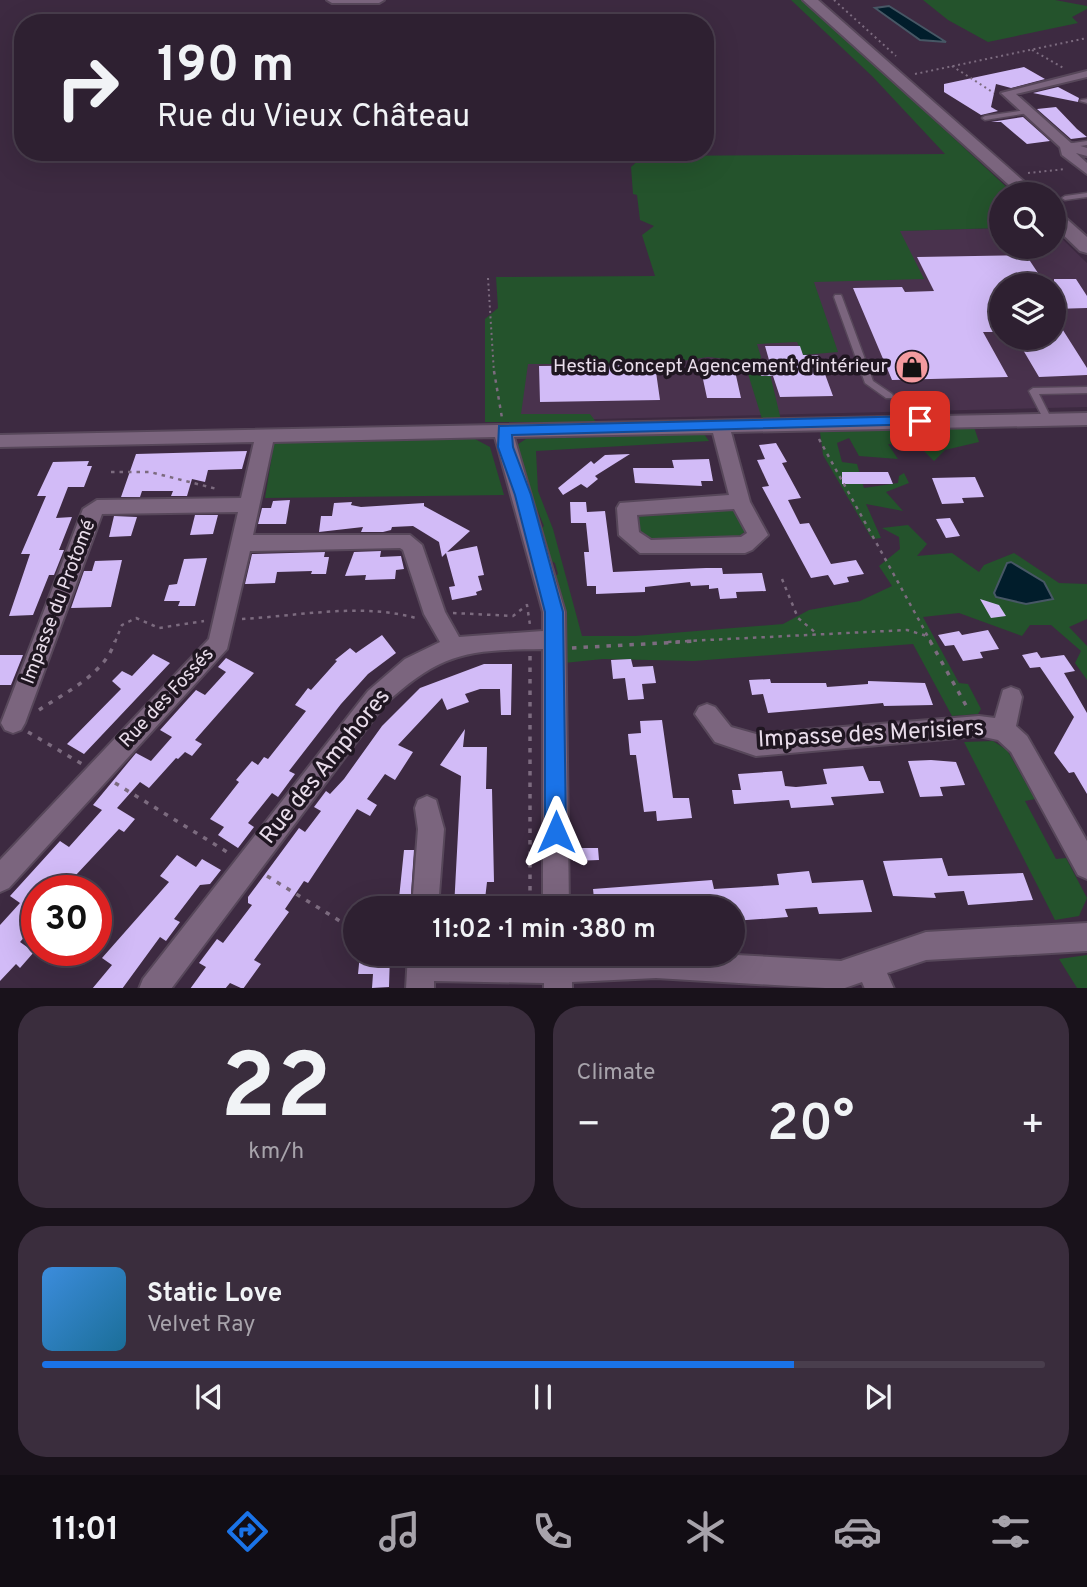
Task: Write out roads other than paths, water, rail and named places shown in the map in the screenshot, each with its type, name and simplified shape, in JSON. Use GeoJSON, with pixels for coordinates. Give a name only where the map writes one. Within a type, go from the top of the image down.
{"type":"FeatureCollection","features":[{"type":"Feature","properties":{"kind":"street"},"geometry":{"type":"LineString","coordinates":[[332,0],[379,0]]}},
{"type":"Feature","properties":{"kind":"street"},"geometry":{"type":"LineString","coordinates":[[810,0],[1016,182]]}},
{"type":"Feature","properties":{"kind":"street"},"geometry":{"type":"LineString","coordinates":[[820,0],[855,38]]}},
{"type":"Feature","properties":{"kind":"street"},"geometry":{"type":"LineString","coordinates":[[1084,77],[1000,93],[1066,146],[1087,152]]}},
{"type":"Feature","properties":{"kind":"street"},"geometry":{"type":"LineString","coordinates":[[1066,146],[1067,152],[1085,168]]}},
{"type":"Feature","properties":{"kind":"street"},"geometry":{"type":"LineString","coordinates":[[1066,228],[1087,247]]}},
{"type":"Feature","properties":{"kind":"street"},"geometry":{"type":"LineString","coordinates":[[0,441],[1087,419]]}},
{"type":"Feature","properties":{"kind":"street"},"geometry":{"type":"LineString","coordinates":[[720,426],[740,502],[758,535],[745,545],[647,548],[629,535],[626,508],[740,502]]}},
{"type":"Feature","properties":{"kind":"street"},"geometry":{"type":"LineString","coordinates":[[504,430],[505,447],[523,495],[554,612],[556,896]]}},
{"type":"Feature","properties":{"kind":"street","name":"Rue des Fossés"},"geometry":{"type":"LineString","coordinates":[[0,879],[219,643],[265,435]]}},
{"type":"Feature","properties":{"kind":"street","name":"Impasse du Protomé"},"geometry":{"type":"LineString","coordinates":[[13,723],[90,514],[97,507],[250,505]]}},
{"type":"Feature","properties":{"kind":"street"},"geometry":{"type":"LineString","coordinates":[[242,543],[402,540],[412,545],[436,616],[453,646]]}},
{"type":"Feature","properties":{"kind":"street","name":"Rue des Amphores"},"geometry":{"type":"LineString","coordinates":[[154,988],[376,698],[414,665],[453,646],[488,641],[555,644]]}},
{"type":"Feature","properties":{"kind":"street"},"geometry":{"type":"LineString","coordinates":[[1011,697],[1004,730],[1019,744],[1087,866]]}},
{"type":"Feature","properties":{"kind":"street","name":"Impasse des Merisiers"},"geometry":{"type":"LineString","coordinates":[[707,714],[723,735],[757,745],[979,726],[1004,730]]}},
{"type":"Feature","properties":{"kind":"street"},"geometry":{"type":"LineString","coordinates":[[426,896],[431,829],[427,808]]}},
{"type":"Feature","properties":{"kind":"street"},"geometry":{"type":"LineString","coordinates":[[421,970],[557,971],[656,964],[875,978],[926,946],[1087,937]]}},
{"type":"Feature","properties":{"kind":"lane"},"geometry":{"type":"LineString","coordinates":[[985,118],[1026,112]]}},
{"type":"Feature","properties":{"kind":"lane"},"geometry":{"type":"LineString","coordinates":[[1066,146],[1087,143]]}},
{"type":"Feature","properties":{"kind":"lane"},"geometry":{"type":"LineString","coordinates":[[1066,198],[1087,195]]}},
{"type":"Feature","properties":{"kind":"lane"},"geometry":{"type":"LineString","coordinates":[[838,297],[869,383],[889,396]]}},
{"type":"Feature","properties":{"kind":"lane"},"geometry":{"type":"LineString","coordinates":[[1048,420],[1033,391],[1087,390]]}},
{"type":"Feature","properties":{"kind":"water"},"geometry":{"type":"Polygon","coordinates":[[[889,6],[946,42],[920,40],[875,8],[889,6]]]}},
{"type":"Feature","properties":{"kind":"water"},"geometry":{"type":"Polygon","coordinates":[[[1011,562],[1044,582],[1053,599],[1026,604],[996,597],[994,593],[1007,563],[1011,562]]]}},
{"type":"Feature","properties":{"kind":"place","name":"Hestia Concept Agencement d'intérieur"},"geometry":{"type":"Point","coordinates":[912,367]}}]}
